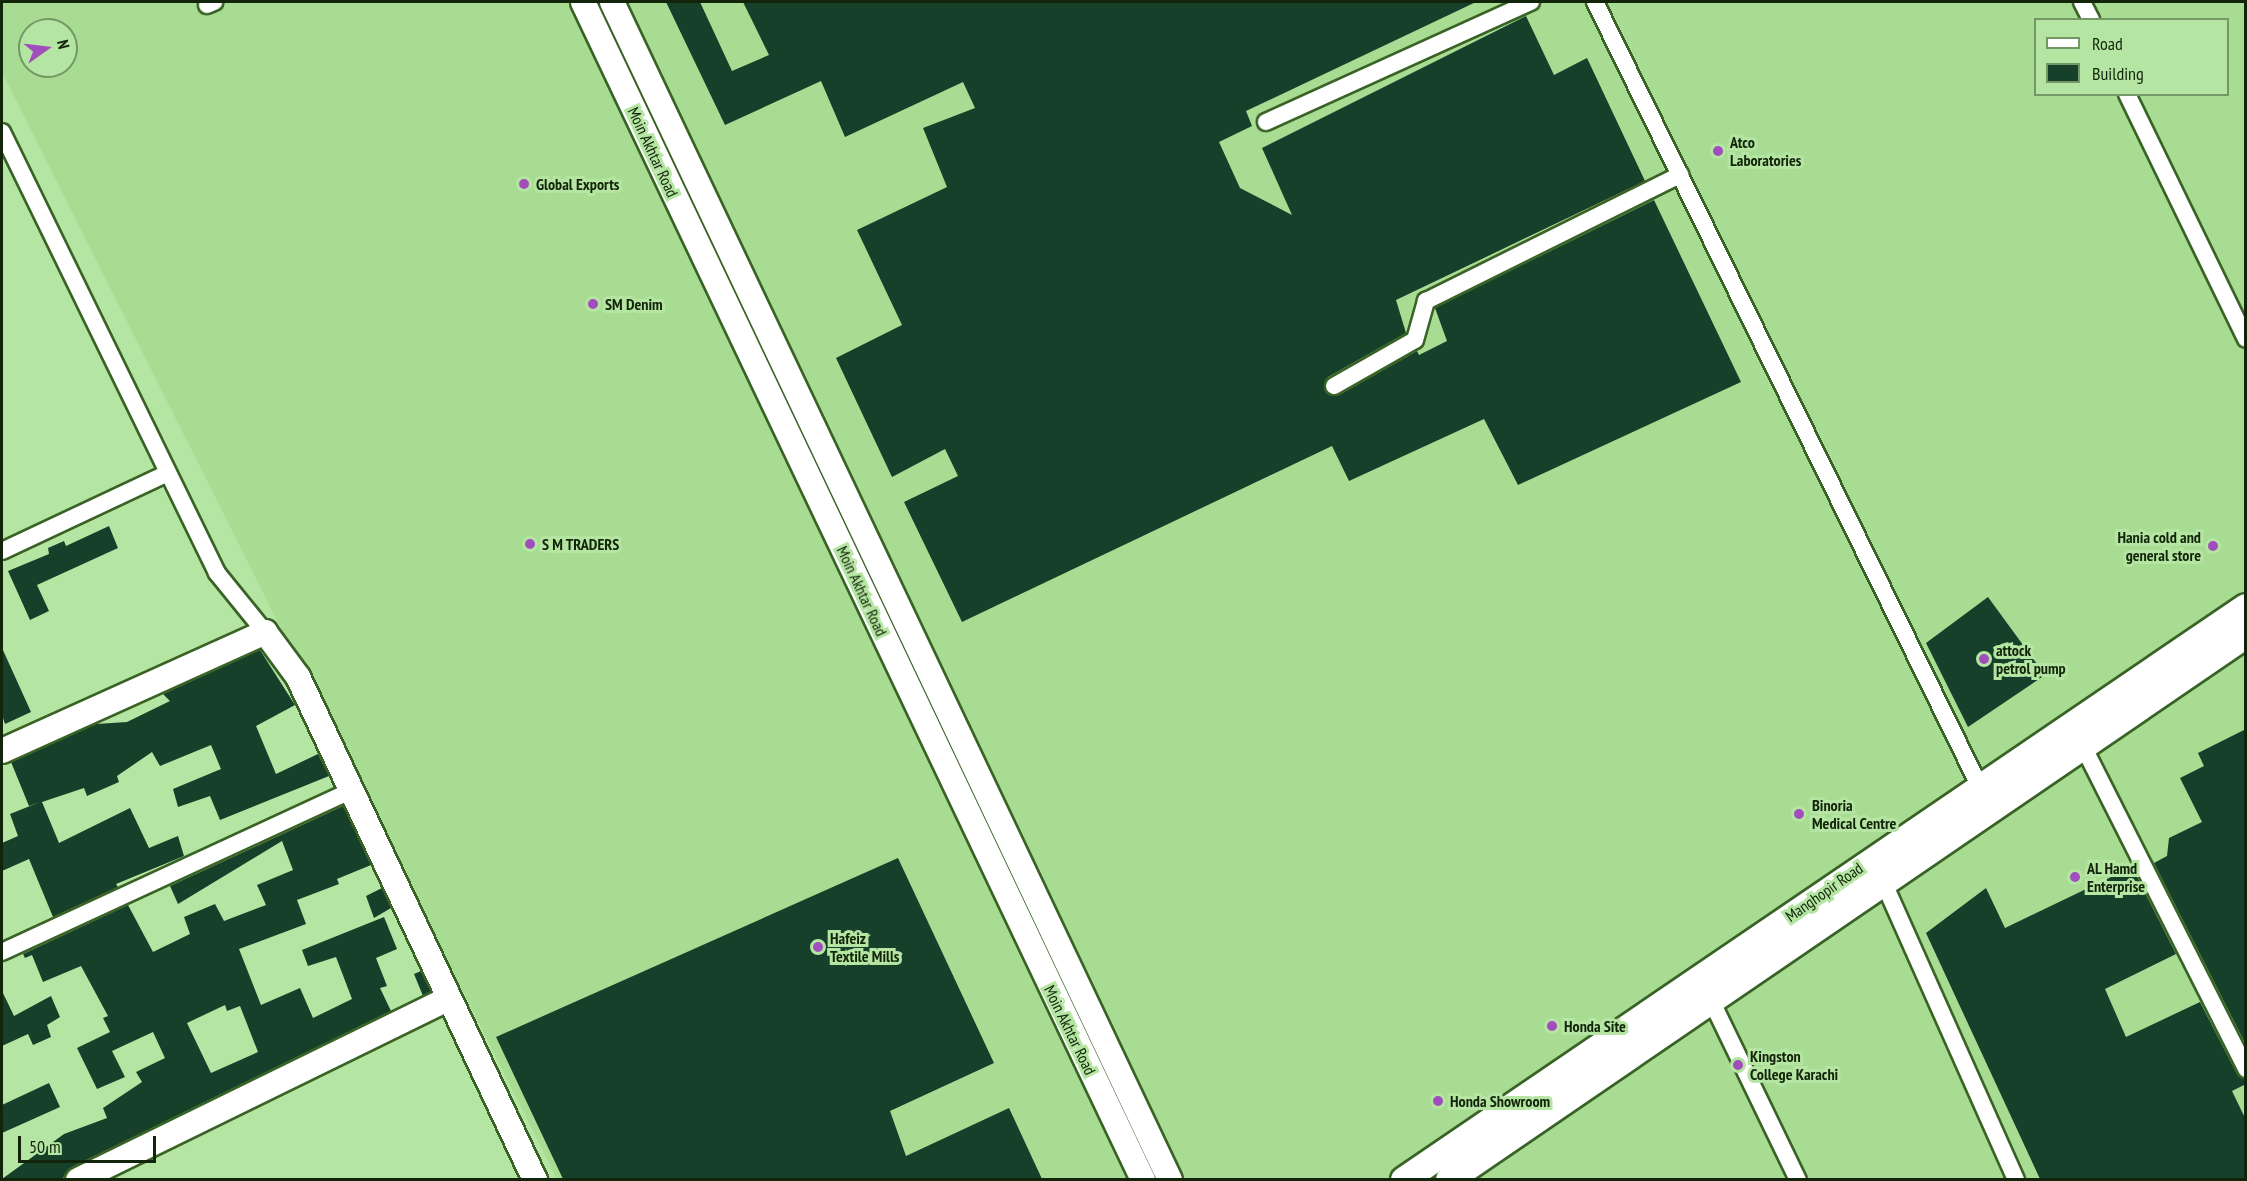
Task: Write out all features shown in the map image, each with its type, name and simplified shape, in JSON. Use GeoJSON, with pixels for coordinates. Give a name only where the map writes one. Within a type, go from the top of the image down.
{"type":"FeatureCollection","features":[{"type":"Feature","properties":{"kind":"main road","name":"Moin Akhtar Road"},"geometry":{"type":"LineString","coordinates":[[583,2],[948,776],[1143,1179]]}},
{"type":"Feature","properties":{"kind":"main road","name":"Moin Akhtar Road"},"geometry":{"type":"LineString","coordinates":[[612,2],[1170,1179]]}},
{"type":"Feature","properties":{"kind":"main road","name":"Manghopir Road"},"geometry":{"type":"LineString","coordinates":[[1404,1179],[1979,785],[2246,607]]}},
{"type":"Feature","properties":{"kind":"main road"},"geometry":{"type":"LineString","coordinates":[[2,751],[265,632],[298,677],[448,999],[535,1179]]}},
{"type":"Feature","properties":{"kind":"main road"},"geometry":{"type":"LineString","coordinates":[[1449,1179],[1710,998],[2246,635]]}},
{"type":"Feature","properties":{"kind":"main road"},"geometry":{"type":"LineString","coordinates":[[948,776],[975,764]]}},
{"type":"Feature","properties":{"kind":"main road"},"geometry":{"type":"LineString","coordinates":[[78,1179],[448,999]]}},
{"type":"Feature","properties":{"kind":"street"},"geometry":{"type":"LineString","coordinates":[[1266,122],[1531,2]]}},
{"type":"Feature","properties":{"kind":"street"},"geometry":{"type":"LineString","coordinates":[[1595,2],[1979,785]]}},
{"type":"Feature","properties":{"kind":"street"},"geometry":{"type":"LineString","coordinates":[[2082,2],[2090,18]]}},
{"type":"Feature","properties":{"kind":"street"},"geometry":{"type":"LineString","coordinates":[[2128,96],[2246,339]]}},
{"type":"Feature","properties":{"kind":"street"},"geometry":{"type":"LineString","coordinates":[[2,132],[166,474],[217,573],[265,632]]}},
{"type":"Feature","properties":{"kind":"street"},"geometry":{"type":"LineString","coordinates":[[1334,386],[1415,340],[1426,301],[1680,175]]}},
{"type":"Feature","properties":{"kind":"street"},"geometry":{"type":"LineString","coordinates":[[2,551],[166,474]]}},
{"type":"Feature","properties":{"kind":"street"},"geometry":{"type":"LineString","coordinates":[[2083,746],[2246,1069]]}},
{"type":"Feature","properties":{"kind":"street"},"geometry":{"type":"LineString","coordinates":[[2,952],[351,791]]}},
{"type":"Feature","properties":{"kind":"street"},"geometry":{"type":"LineString","coordinates":[[1883,881],[2016,1179]]}},
{"type":"Feature","properties":{"kind":"street"},"geometry":{"type":"LineString","coordinates":[[1710,998],[1798,1179]]}},
{"type":"Feature","properties":{"kind":"shaded area"},"geometry":{"type":"Polygon","coordinates":[[[2,2],[2245,2],[2245,1179],[557,1179],[2,72],[2,2]]]}},
{"type":"Feature","properties":{"kind":"building"},"geometry":{"type":"Polygon","coordinates":[[[666,2],[700,2],[732,71],[769,55],[743,2],[1476,2],[1246,111],[1252,126],[1219,142],[1240,188],[1292,215],[1262,148],[1526,16],[1554,75],[1587,58],[1645,181],[1396,300],[1406,333],[1328,377],[1325,392],[1339,395],[1417,351],[1419,355],[1447,341],[1435,308],[1654,200],[1741,382],[1518,485],[1484,419],[1349,481],[1332,446],[962,622],[904,502],[958,476],[945,449],[892,477],[836,358],[902,325],[857,230],[947,187],[923,128],[975,108],[963,82],[845,137],[821,81],[725,125],[666,2]]]}},
{"type":"Feature","properties":{"kind":"building"},"geometry":{"type":"Polygon","coordinates":[[[109,526],[118,548],[37,585],[49,611],[30,620],[8,571],[49,554],[48,548],[64,541],[66,546],[109,526]]]}},
{"type":"Feature","properties":{"kind":"building","name":"attock petrol pump"},"geometry":{"type":"Polygon","coordinates":[[[1988,597],[2045,675],[1968,727],[1926,643],[1988,597]]]}},
{"type":"Feature","properties":{"kind":"building"},"geometry":{"type":"Polygon","coordinates":[[[2,648],[31,712],[5,724],[2,715],[2,648]]]}},
{"type":"Feature","properties":{"kind":"building"},"geometry":{"type":"Polygon","coordinates":[[[260,650],[295,705],[256,726],[276,774],[318,754],[329,776],[220,820],[210,796],[178,807],[173,789],[221,769],[211,745],[160,766],[152,752],[117,776],[119,782],[87,796],[84,788],[42,802],[59,843],[130,808],[149,848],[178,836],[184,856],[116,884],[118,887],[53,917],[29,859],[2,871],[2,843],[18,836],[10,814],[40,802],[29,806],[11,762],[96,724],[127,722],[170,701],[163,694],[260,650]]]}},
{"type":"Feature","properties":{"kind":"building"},"geometry":{"type":"Polygon","coordinates":[[[2246,729],[2246,1045],[2154,863],[2167,856],[2169,838],[2202,822],[2180,778],[2204,766],[2198,753],[2246,729]]]}},
{"type":"Feature","properties":{"kind":"building"},"geometry":{"type":"Polygon","coordinates":[[[343,806],[371,865],[337,879],[339,884],[297,900],[306,924],[239,949],[261,1005],[300,988],[313,1018],[352,999],[336,957],[308,966],[302,950],[384,917],[397,949],[376,958],[387,986],[380,988],[391,1011],[72,1167],[62,1179],[2,1179],[64,1134],[107,1118],[103,1108],[142,1082],[136,1072],[165,1058],[153,1032],[112,1051],[125,1077],[97,1089],[77,1048],[110,1032],[103,1018],[108,1016],[81,966],[43,982],[32,955],[25,958],[23,954],[128,905],[153,952],[190,934],[184,917],[215,904],[224,921],[266,905],[257,885],[293,870],[282,841],[178,904],[170,886],[343,806]],[[225,1005],[187,1023],[211,1073],[258,1052],[240,1006],[227,1011],[225,1005]]]}},
{"type":"Feature","properties":{"kind":"building","name":"Hafeiz Textile Mills"},"geometry":{"type":"Polygon","coordinates":[[[898,858],[994,1063],[890,1111],[906,1156],[1009,1108],[1042,1179],[563,1179],[496,1037],[898,858]]]}},
{"type":"Feature","properties":{"kind":"building"},"geometry":{"type":"Polygon","coordinates":[[[2132,867],[2176,954],[2105,989],[2126,1037],[2200,1002],[2237,1074],[2246,1079],[2246,1084],[2232,1091],[2246,1120],[2246,1179],[2040,1179],[1926,933],[1986,888],[2005,928],[2132,867]]]}},
{"type":"Feature","properties":{"kind":"building"},"geometry":{"type":"Polygon","coordinates":[[[382,888],[391,908],[374,918],[366,896],[382,888]]]}},
{"type":"Feature","properties":{"kind":"building"},"geometry":{"type":"Polygon","coordinates":[[[421,971],[431,992],[423,996],[414,974],[421,971]]]}},
{"type":"Feature","properties":{"kind":"building"},"geometry":{"type":"Polygon","coordinates":[[[2,991],[14,1016],[51,996],[60,1017],[47,1025],[51,1037],[33,1045],[28,1034],[2,1046],[2,991]]]}},
{"type":"Feature","properties":{"kind":"building"},"geometry":{"type":"Polygon","coordinates":[[[49,1083],[60,1107],[2,1133],[2,1105],[49,1083]]]}},
{"type":"Feature","properties":{"kind":"place","name":"Atco Laboratories"},"geometry":{"type":"Point","coordinates":[1718,151]}},
{"type":"Feature","properties":{"kind":"place","name":"Global Exports"},"geometry":{"type":"Point","coordinates":[524,184]}},
{"type":"Feature","properties":{"kind":"place","name":"SM Denim"},"geometry":{"type":"Point","coordinates":[593,304]}},
{"type":"Feature","properties":{"kind":"place","name":"S M TRADERS"},"geometry":{"type":"Point","coordinates":[530,544]}},
{"type":"Feature","properties":{"kind":"place","name":"Hania cold and general store"},"geometry":{"type":"Point","coordinates":[2213,546]}},
{"type":"Feature","properties":{"kind":"place","name":"attock petrol pump"},"geometry":{"type":"Point","coordinates":[1984,659]}},
{"type":"Feature","properties":{"kind":"place","name":"Binoria Medical Centre"},"geometry":{"type":"Point","coordinates":[1799,814]}},
{"type":"Feature","properties":{"kind":"place","name":"AL Hamd Enterprise"},"geometry":{"type":"Point","coordinates":[2075,877]}},
{"type":"Feature","properties":{"kind":"place","name":"Hafeiz Textile Mills"},"geometry":{"type":"Point","coordinates":[818,947]}},
{"type":"Feature","properties":{"kind":"place","name":"Honda Site"},"geometry":{"type":"Point","coordinates":[1552,1026]}},
{"type":"Feature","properties":{"kind":"place","name":"Kingston College Karachi"},"geometry":{"type":"Point","coordinates":[1738,1065]}},
{"type":"Feature","properties":{"kind":"place","name":"Honda Showroom"},"geometry":{"type":"Point","coordinates":[1438,1101]}}]}
